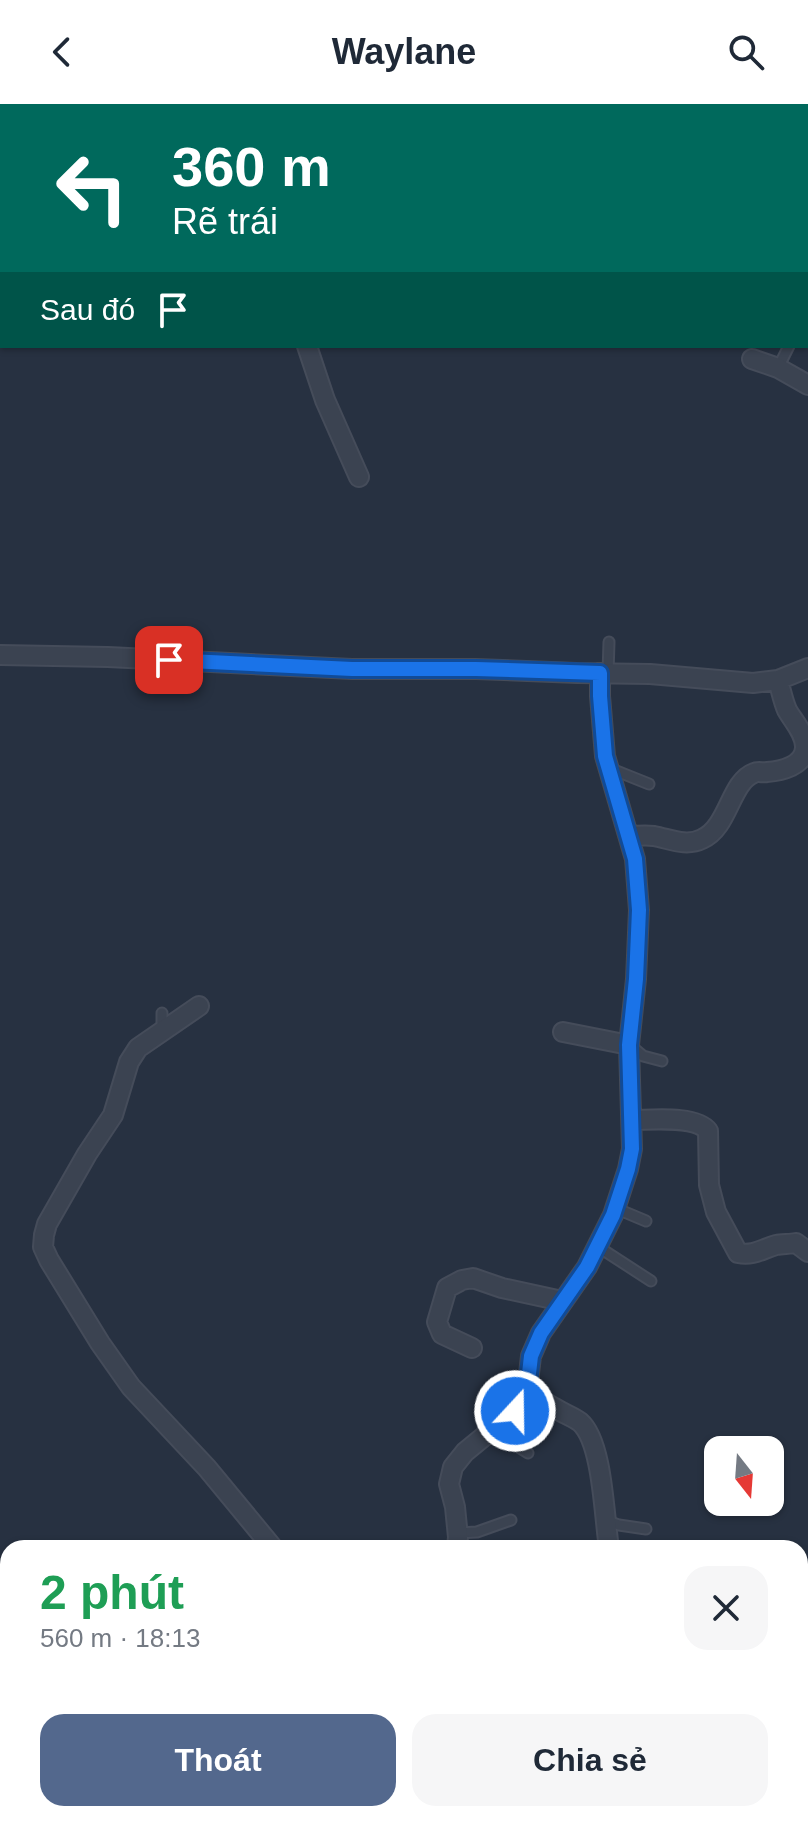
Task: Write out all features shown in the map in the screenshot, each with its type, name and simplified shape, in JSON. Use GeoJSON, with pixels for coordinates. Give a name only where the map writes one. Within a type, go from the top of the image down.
{"type":"FeatureCollection","features":[{"type":"Feature","properties":{"kind":"street"},"geometry":{"type":"LineString","coordinates":[[308,348],[325,400],[359,477]]}},
{"type":"Feature","properties":{"kind":"street"},"geometry":{"type":"LineString","coordinates":[[752,359],[778,368],[808,385]]}},
{"type":"Feature","properties":{"kind":"street"},"geometry":{"type":"LineString","coordinates":[[0,655],[352,669],[650,674],[753,683],[782,679],[806,669]]}},
{"type":"Feature","properties":{"kind":"street"},"geometry":{"type":"LineString","coordinates":[[457,1540],[455,1507],[449,1484],[453,1467],[465,1452],[515,1411],[527,1391],[531,1356],[541,1333],[587,1267],[615,1208],[632,1149],[629,1045],[639,910],[635,859],[605,756],[600,696],[604,673]]}},
{"type":"Feature","properties":{"kind":"street"},"geometry":{"type":"LineString","coordinates":[[629,836],[644,835],[690,842],[702,839],[714,831],[743,782],[754,773],[790,767],[801,759],[805,748],[796,722],[787,709],[782,679]]}},
{"type":"Feature","properties":{"kind":"street"},"geometry":{"type":"LineString","coordinates":[[199,1006],[138,1048],[129,1062],[113,1115],[47,1224],[43,1247],[63,1285],[131,1387],[207,1468],[266,1540]]}},
{"type":"Feature","properties":{"kind":"street"},"geometry":{"type":"LineString","coordinates":[[563,1032],[629,1045]]}},
{"type":"Feature","properties":{"kind":"street"},"geometry":{"type":"LineString","coordinates":[[632,1120],[703,1124],[708,1131],[709,1185],[716,1212],[738,1253],[748,1255],[776,1245],[804,1243]]}},
{"type":"Feature","properties":{"kind":"street"},"geometry":{"type":"LineString","coordinates":[[472,1348],[442,1334],[438,1325],[447,1288],[455,1282],[473,1278],[502,1288],[562,1301]]}},
{"type":"Feature","properties":{"kind":"street"},"geometry":{"type":"LineString","coordinates":[[527,1391],[578,1420],[586,1428],[598,1465],[608,1540]]}},
{"type":"Feature","properties":{"kind":"lane"},"geometry":{"type":"LineString","coordinates":[[778,368],[788,348]]}},
{"type":"Feature","properties":{"kind":"lane"},"geometry":{"type":"LineString","coordinates":[[604,673],[609,642]]}},
{"type":"Feature","properties":{"kind":"lane"},"geometry":{"type":"LineString","coordinates":[[609,768],[649,784]]}},
{"type":"Feature","properties":{"kind":"lane"},"geometry":{"type":"LineString","coordinates":[[162,1013],[162,1032]]}},
{"type":"Feature","properties":{"kind":"lane"},"geometry":{"type":"LineString","coordinates":[[629,1045],[643,1056],[662,1061]]}},
{"type":"Feature","properties":{"kind":"lane"},"geometry":{"type":"LineString","coordinates":[[615,1208],[646,1221]]}},
{"type":"Feature","properties":{"kind":"lane"},"geometry":{"type":"LineString","coordinates":[[597,1246],[651,1281]]}},
{"type":"Feature","properties":{"kind":"lane"},"geometry":{"type":"LineString","coordinates":[[491,1430],[528,1453]]}},
{"type":"Feature","properties":{"kind":"lane"},"geometry":{"type":"LineString","coordinates":[[459,1540],[511,1520]]}},
{"type":"Feature","properties":{"kind":"lane"},"geometry":{"type":"LineString","coordinates":[[605,1520],[646,1529]]}},
{"type":"Feature","properties":{"kind":"route"},"geometry":{"type":"LineString","coordinates":[[169,660],[352,669],[600,673],[605,756],[635,859],[639,910],[629,1045],[632,1149],[613,1215],[587,1267],[541,1333],[531,1356],[527,1391],[515,1411]]}}]}
